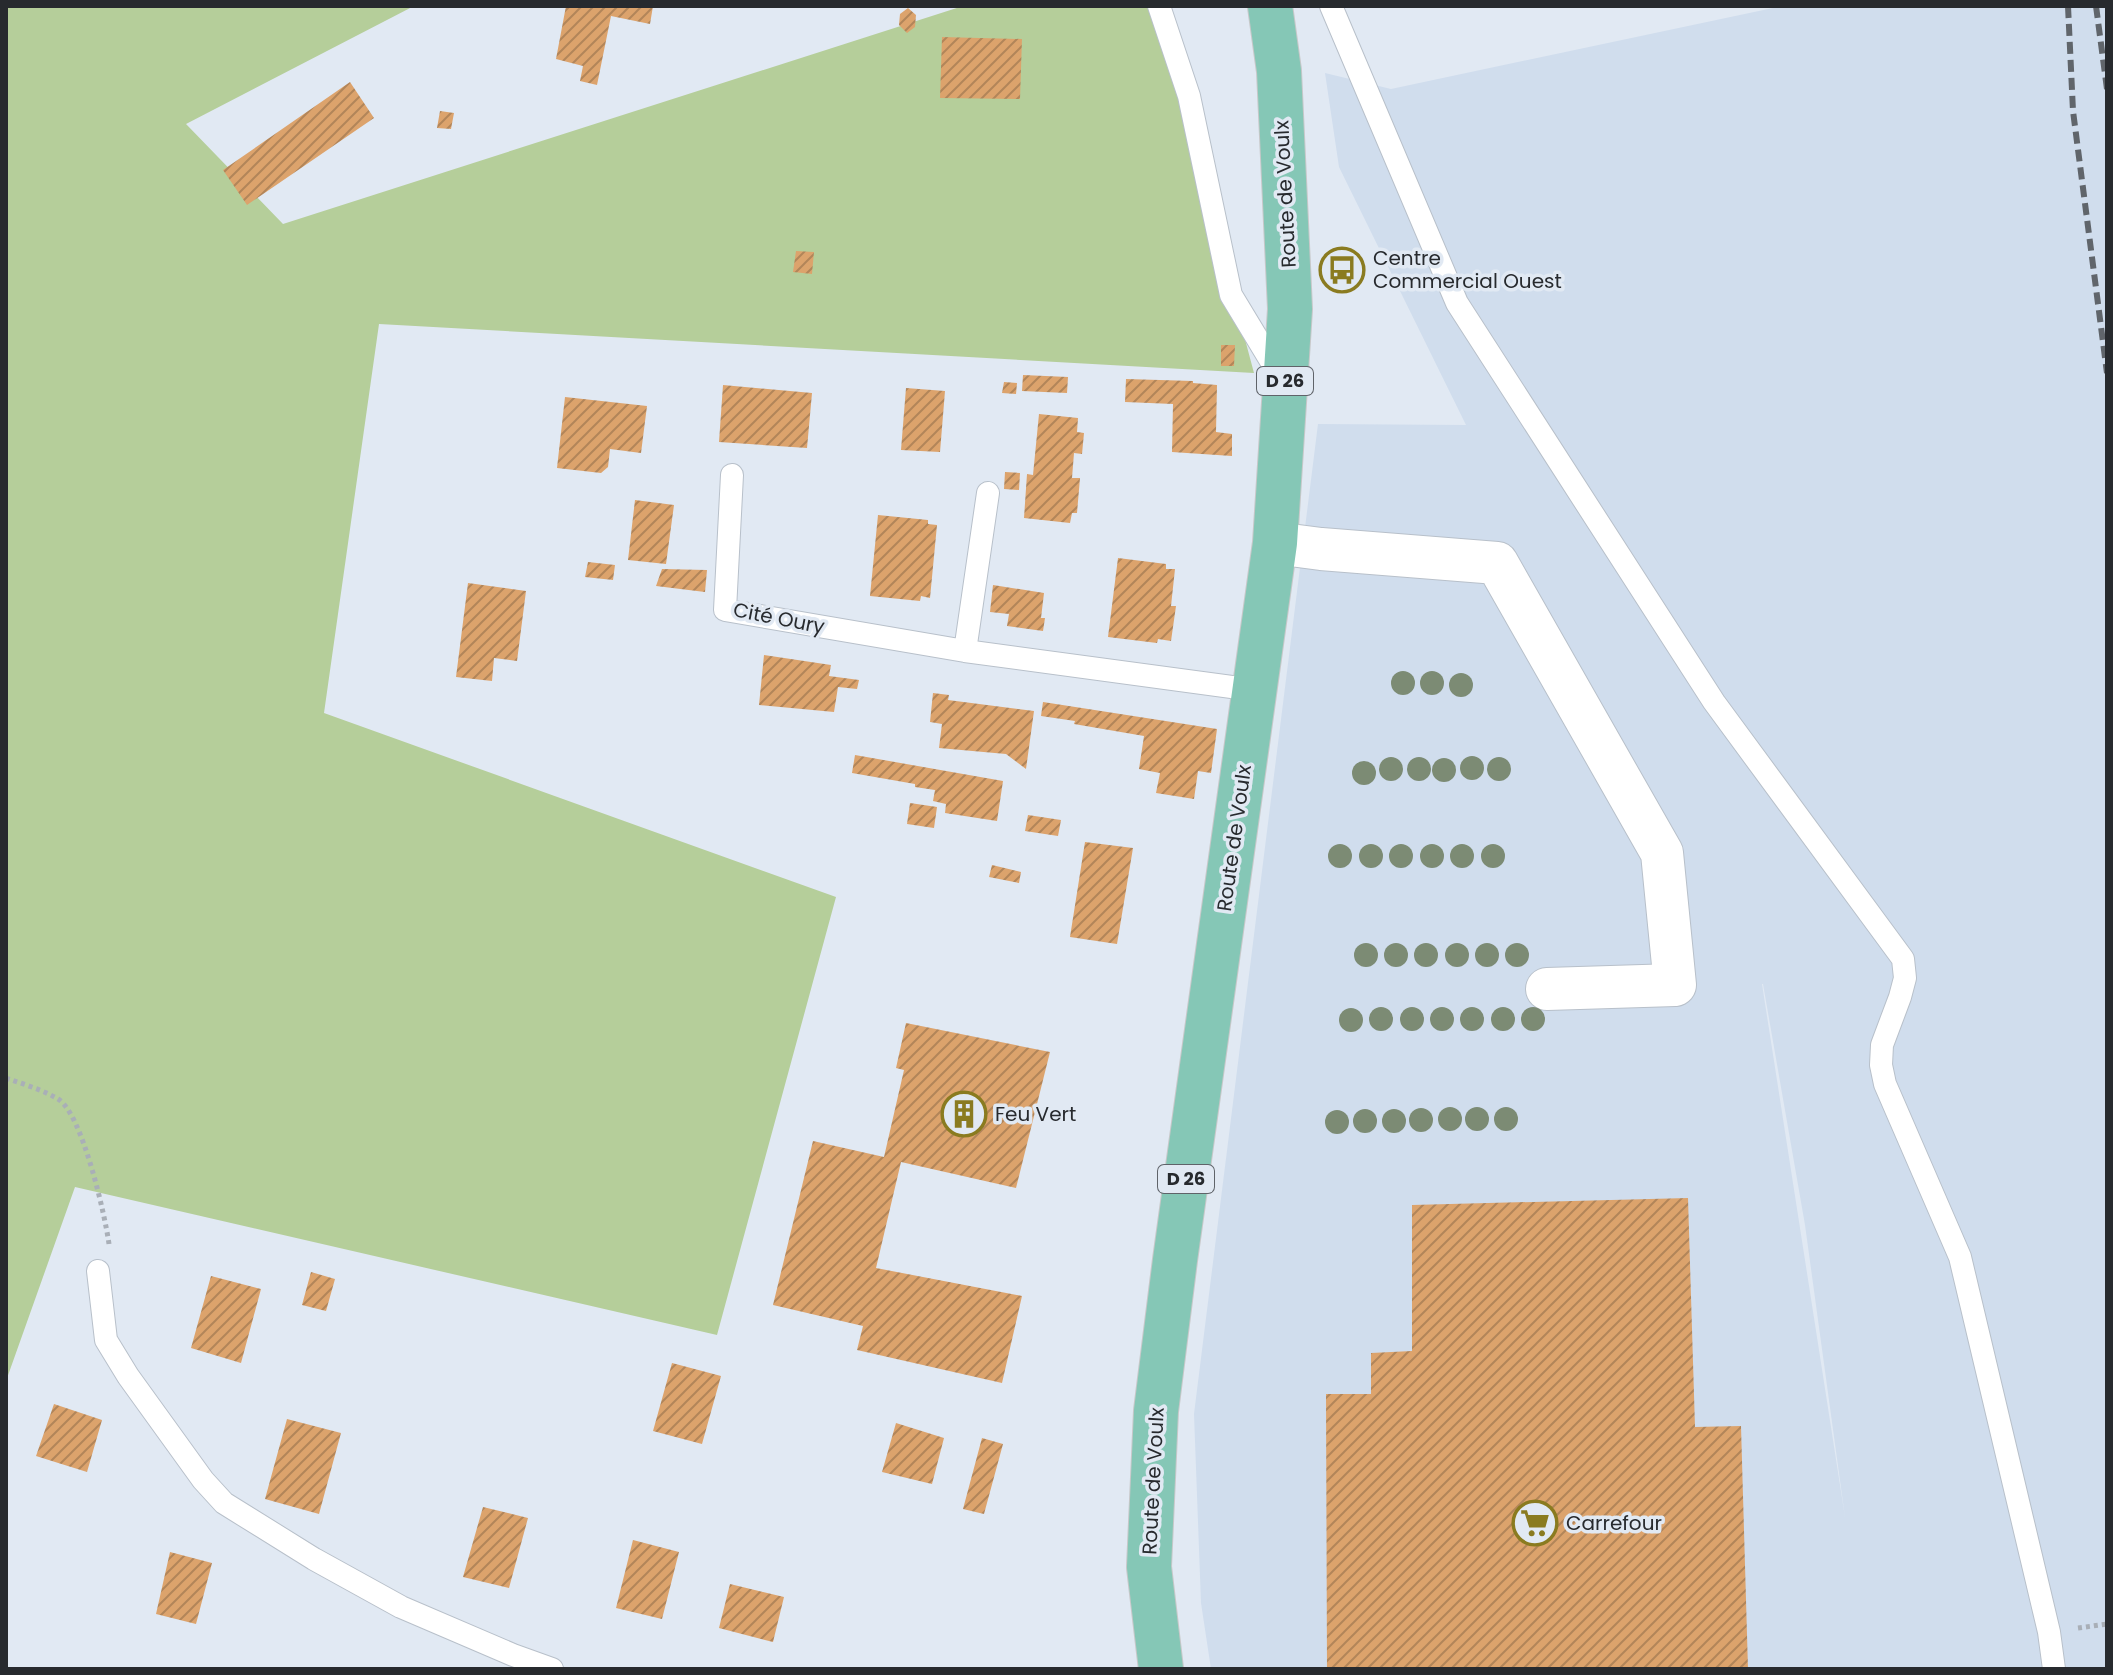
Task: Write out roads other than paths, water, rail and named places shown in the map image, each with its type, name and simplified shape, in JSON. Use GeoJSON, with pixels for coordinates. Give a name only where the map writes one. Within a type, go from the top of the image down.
{"type":"FeatureCollection","features":[{"type":"Feature","properties":{"kind":"main road","name":"Route de Voulx"},"geometry":{"type":"LineString","coordinates":[[1161,1669],[1149,1567],[1156,1411],[1275,543],[1289,293],[1279,71],[1270,6]]}},
{"type":"Feature","properties":{"kind":"street"},"geometry":{"type":"LineString","coordinates":[[1275,543],[1497,563],[1662,853],[1675,985],[1547,989]]}},
{"type":"Feature","properties":{"kind":"lane"},"geometry":{"type":"LineString","coordinates":[[1159,6],[1189,96],[1231,295],[1285,383]]}},
{"type":"Feature","properties":{"kind":"lane"},"geometry":{"type":"LineString","coordinates":[[1331,6],[1457,303],[1714,702],[1903,959],[1905,978],[1882,1045],[1881,1065],[1885,1084],[1960,1257],[2049,1632],[2054,1669]]}},
{"type":"Feature","properties":{"kind":"lane","name":"Cité Oury"},"geometry":{"type":"LineString","coordinates":[[732,475],[725,610],[965,651],[1254,690]]}},
{"type":"Feature","properties":{"kind":"lane"},"geometry":{"type":"LineString","coordinates":[[965,651],[988,493]]}},
{"type":"Feature","properties":{"kind":"lane"},"geometry":{"type":"LineString","coordinates":[[98,1271],[106,1340],[128,1376],[224,1503],[314,1559],[401,1607],[552,1669]]}},
{"type":"Feature","properties":{"kind":"railway"},"geometry":{"type":"LineString","coordinates":[[2068,6],[2073,111],[2107,373]]}},
{"type":"Feature","properties":{"kind":"railway"},"geometry":{"type":"LineString","coordinates":[[2096,6],[2107,89]]}},
{"type":"Feature","properties":{"kind":"place","name":"Centre Commercial Ouest"},"geometry":{"type":"Point","coordinates":[1342,270]}},
{"type":"Feature","properties":{"kind":"place","name":"Feu Vert"},"geometry":{"type":"Point","coordinates":[964,1114]}},
{"type":"Feature","properties":{"kind":"place","name":"Carrefour"},"geometry":{"type":"Point","coordinates":[1535,1523]}}]}
